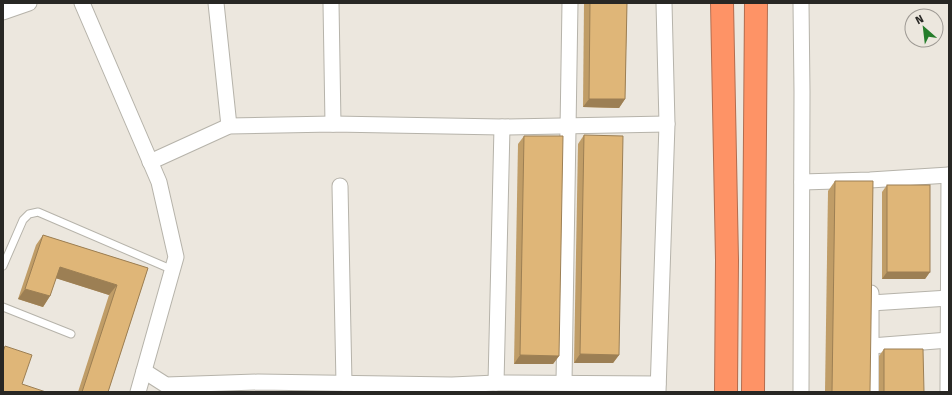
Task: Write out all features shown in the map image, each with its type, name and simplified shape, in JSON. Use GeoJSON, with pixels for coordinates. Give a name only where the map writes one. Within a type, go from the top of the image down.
{"type":"FeatureCollection","features":[{"type":"Feature","properties":{"kind":"highway"},"geometry":{"type":"LineString","coordinates":[[722,3],[727,260],[726,392]]}},
{"type":"Feature","properties":{"kind":"highway"},"geometry":{"type":"LineString","coordinates":[[752,392],[756,3]]}},
{"type":"Feature","properties":{"kind":"street"},"geometry":{"type":"LineString","coordinates":[[3,12],[29,3]]}},
{"type":"Feature","properties":{"kind":"street"},"geometry":{"type":"LineString","coordinates":[[82,3],[159,182],[176,257],[138,392]]}},
{"type":"Feature","properties":{"kind":"street"},"geometry":{"type":"LineString","coordinates":[[216,3],[229,126]]}},
{"type":"Feature","properties":{"kind":"street"},"geometry":{"type":"LineString","coordinates":[[331,3],[333,124]]}},
{"type":"Feature","properties":{"kind":"street"},"geometry":{"type":"LineString","coordinates":[[564,382],[570,3]]}},
{"type":"Feature","properties":{"kind":"street"},"geometry":{"type":"LineString","coordinates":[[144,371],[166,388],[352,386],[452,389],[496,383],[564,382],[658,388],[667,124],[664,3]]}},
{"type":"Feature","properties":{"kind":"street"},"geometry":{"type":"LineString","coordinates":[[801,3],[801,392]]}},
{"type":"Feature","properties":{"kind":"street"},"geometry":{"type":"LineString","coordinates":[[150,162],[229,126],[333,124],[502,127],[667,124]]}},
{"type":"Feature","properties":{"kind":"street"},"geometry":{"type":"LineString","coordinates":[[496,383],[502,127]]}},
{"type":"Feature","properties":{"kind":"street"},"geometry":{"type":"LineString","coordinates":[[802,182],[870,180],[949,175],[948,392]]}},
{"type":"Feature","properties":{"kind":"street"},"geometry":{"type":"LineString","coordinates":[[870,180],[870,195]]}},
{"type":"Feature","properties":{"kind":"street"},"geometry":{"type":"LineString","coordinates":[[340,186],[352,386]]}},
{"type":"Feature","properties":{"kind":"street"},"geometry":{"type":"LineString","coordinates":[[871,280],[871,392]]}},
{"type":"Feature","properties":{"kind":"street"},"geometry":{"type":"LineString","coordinates":[[871,303],[949,298]]}},
{"type":"Feature","properties":{"kind":"street"},"geometry":{"type":"LineString","coordinates":[[871,346],[949,340]]}},
{"type":"Feature","properties":{"kind":"lane"},"geometry":{"type":"LineString","coordinates":[[3,266],[23,220],[29,214],[38,212],[173,270]]}},
{"type":"Feature","properties":{"kind":"lane"},"geometry":{"type":"LineString","coordinates":[[3,307],[71,334]]}},
{"type":"Feature","properties":{"kind":"building"},"geometry":{"type":"Polygon","coordinates":[[[590,3],[627,3],[625,99],[589,99],[590,3]]]}},
{"type":"Feature","properties":{"kind":"building"},"geometry":{"type":"Polygon","coordinates":[[[584,135],[623,136],[619,355],[580,354],[584,135]]]}},
{"type":"Feature","properties":{"kind":"building"},"geometry":{"type":"Polygon","coordinates":[[[524,136],[563,136],[559,356],[520,355],[524,136]]]}},
{"type":"Feature","properties":{"kind":"building"},"geometry":{"type":"Polygon","coordinates":[[[835,181],[873,181],[870,392],[832,392],[835,181]]]}},
{"type":"Feature","properties":{"kind":"building"},"geometry":{"type":"Polygon","coordinates":[[[887,185],[930,185],[930,272],[887,272],[887,185]]]}},
{"type":"Feature","properties":{"kind":"building"},"geometry":{"type":"Polygon","coordinates":[[[43,235],[148,268],[108,392],[82,392],[117,285],[60,267],[50,296],[25,289],[43,235]]]}},
{"type":"Feature","properties":{"kind":"building"},"geometry":{"type":"Polygon","coordinates":[[[5,346],[32,355],[22,384],[46,392],[3,392],[3,352],[5,346]]]}},
{"type":"Feature","properties":{"kind":"building"},"geometry":{"type":"Polygon","coordinates":[[[884,349],[923,349],[924,392],[884,392],[884,349]]]}}]}
